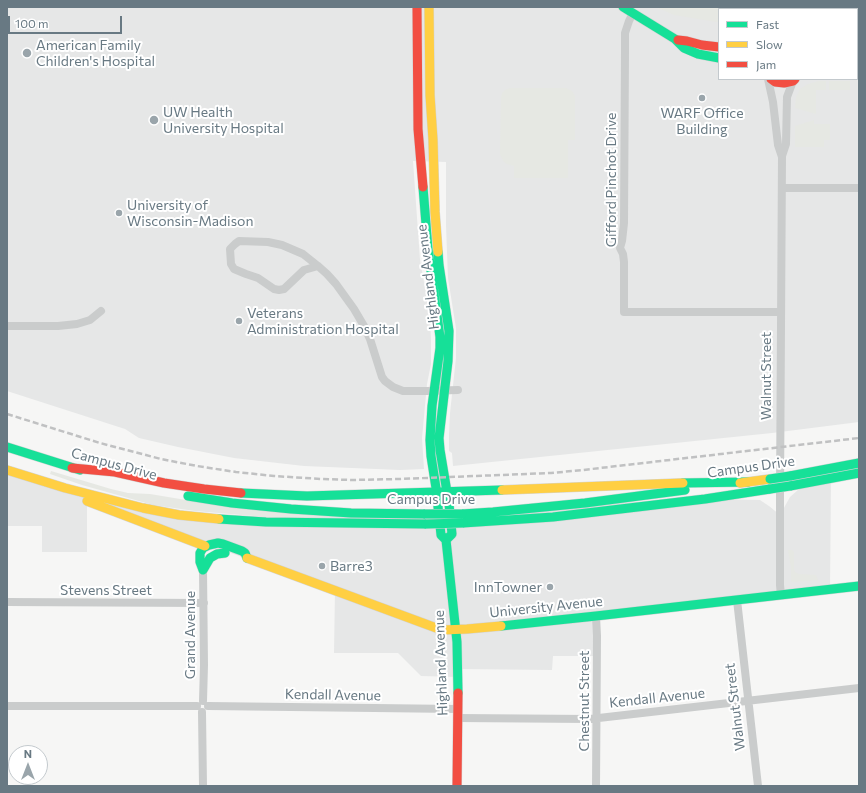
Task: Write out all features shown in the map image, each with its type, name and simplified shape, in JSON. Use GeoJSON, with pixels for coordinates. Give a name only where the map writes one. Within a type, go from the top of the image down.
{"type":"FeatureCollection","features":[{"type":"Feature","properties":{"kind":"main road","name":"Highland Avenue"},"geometry":{"type":"LineString","coordinates":[[417,7],[418,129],[428,249],[440,337],[440,348],[431,416],[430,440],[441,536],[446,540],[457,642],[457,786]]}},
{"type":"Feature","properties":{"kind":"main road","name":"Highland Avenue"},"geometry":{"type":"LineString","coordinates":[[429,7],[434,212],[439,265],[449,330],[449,354],[439,438],[452,534],[446,540]]}},
{"type":"Feature","properties":{"kind":"main road"},"geometry":{"type":"LineString","coordinates":[[623,7],[684,48],[698,54],[718,58]]}},
{"type":"Feature","properties":{"kind":"main road"},"geometry":{"type":"LineString","coordinates":[[674,40],[718,47]]}},
{"type":"Feature","properties":{"kind":"main road"},"geometry":{"type":"LineString","coordinates":[[771,80],[784,83],[794,80]]}},
{"type":"Feature","properties":{"kind":"main road","name":"Campus Drive"},"geometry":{"type":"LineString","coordinates":[[7,446],[115,481]]}},
{"type":"Feature","properties":{"kind":"main road","name":"Campus Drive"},"geometry":{"type":"LineString","coordinates":[[145,488],[225,502],[291,509],[351,513],[462,514],[585,503],[770,479],[859,463]]}},
{"type":"Feature","properties":{"kind":"main road"},"geometry":{"type":"LineString","coordinates":[[72,468],[115,472],[204,490],[307,496],[748,482]]}},
{"type":"Feature","properties":{"kind":"main road"},"geometry":{"type":"LineString","coordinates":[[7,470],[65,488],[87,501],[205,546],[239,558],[247,558],[245,553],[242,551],[221,544],[212,544],[205,546],[200,553],[200,562],[203,570]]}},
{"type":"Feature","properties":{"kind":"main road","name":"Campus Drive"},"geometry":{"type":"LineString","coordinates":[[65,488],[167,513],[231,520],[266,522],[426,524],[553,517],[770,490],[859,473]]}},
{"type":"Feature","properties":{"kind":"main road"},"geometry":{"type":"LineString","coordinates":[[203,570],[208,560],[212,556],[225,553]]}},
{"type":"Feature","properties":{"kind":"main road","name":"University Avenue"},"geometry":{"type":"LineString","coordinates":[[247,558],[439,629],[455,629],[596,616],[859,586]]}},
{"type":"Feature","properties":{"kind":"street","name":"Gifford Pinchot Drive"},"geometry":{"type":"LineString","coordinates":[[634,13],[629,21],[625,33],[624,223],[620,248],[623,254],[624,262],[624,312],[781,312]]}},
{"type":"Feature","properties":{"kind":"street","name":"Walnut Street"},"geometry":{"type":"LineString","coordinates":[[769,80],[778,145],[782,157]]}},
{"type":"Feature","properties":{"kind":"street","name":"Walnut Street"},"geometry":{"type":"LineString","coordinates":[[781,595],[782,157],[786,144],[787,97],[794,80]]}},
{"type":"Feature","properties":{"kind":"street"},"geometry":{"type":"LineString","coordinates":[[782,188],[859,188]]}},
{"type":"Feature","properties":{"kind":"street"},"geometry":{"type":"LineString","coordinates":[[318,266],[304,270],[284,289],[279,290],[274,289],[258,278],[234,269],[230,264],[230,249],[239,241],[268,242],[282,245],[303,254],[318,266],[327,274],[354,309],[370,339],[382,377],[385,381],[393,387],[403,391],[458,390]]}},
{"type":"Feature","properties":{"kind":"street"},"geometry":{"type":"LineString","coordinates":[[7,326],[58,326],[77,324],[90,320],[101,311]]}},
{"type":"Feature","properties":{"kind":"street","name":"Grand Avenue"},"geometry":{"type":"LineString","coordinates":[[203,570],[203,786]]}},
{"type":"Feature","properties":{"kind":"street","name":"Walnut Street"},"geometry":{"type":"LineString","coordinates":[[737,600],[758,786]]}},
{"type":"Feature","properties":{"kind":"street","name":"Stevens Street"},"geometry":{"type":"LineString","coordinates":[[7,602],[204,603]]}},
{"type":"Feature","properties":{"kind":"street","name":"Chestnut Street"},"geometry":{"type":"LineString","coordinates":[[596,616],[596,786]]}},
{"type":"Feature","properties":{"kind":"street","name":"Kendall Avenue"},"geometry":{"type":"LineString","coordinates":[[7,706],[202,706],[596,718],[859,688]]}},
{"type":"Feature","properties":{"kind":"shaded area"},"geometry":{"type":"Polygon","coordinates":[[[7,7],[859,7],[859,422],[772,433],[453,466],[452,453],[449,451],[449,436],[456,358],[456,328],[448,278],[446,162],[413,161],[420,260],[430,315],[431,341],[431,364],[427,384],[422,438],[424,469],[400,470],[304,466],[234,458],[139,438],[125,429],[7,391],[7,7]]]}},
{"type":"Feature","properties":{"kind":"shaded area"},"geometry":{"type":"Polygon","coordinates":[[[656,7],[768,7],[718,8],[718,22],[674,15],[656,7]]]}},
{"type":"Feature","properties":{"kind":"shaded area"},"geometry":{"type":"Polygon","coordinates":[[[859,7],[859,50],[858,8],[801,8],[859,7]]]}},
{"type":"Feature","properties":{"kind":"shaded area"},"geometry":{"type":"Polygon","coordinates":[[[826,81],[826,90],[816,90],[816,114],[795,108],[796,97],[800,89],[808,84],[826,81]]]}},
{"type":"Feature","properties":{"kind":"shaded area"},"geometry":{"type":"Polygon","coordinates":[[[829,81],[850,81],[850,90],[829,90],[829,81]]]}},
{"type":"Feature","properties":{"kind":"shaded area"},"geometry":{"type":"Polygon","coordinates":[[[510,88],[566,88],[572,91],[575,96],[575,140],[568,140],[568,178],[514,178],[514,166],[503,161],[500,154],[501,98],[502,93],[510,88]]]}},
{"type":"Feature","properties":{"kind":"shaded area"},"geometry":{"type":"Polygon","coordinates":[[[814,120],[814,124],[830,124],[830,140],[824,140],[824,147],[795,147],[795,126],[814,120]]]}},
{"type":"Feature","properties":{"kind":"shaded area"},"geometry":{"type":"Polygon","coordinates":[[[7,470],[65,488],[231,520],[705,499],[760,500],[780,515],[790,497],[799,489],[831,479],[830,590],[596,616],[597,656],[553,656],[552,670],[458,669],[458,677],[421,676],[398,653],[334,653],[335,590],[87,502],[87,552],[42,552],[42,526],[7,526],[7,470]]]}},
{"type":"Feature","properties":{"kind":"shaded area"},"geometry":{"type":"Polygon","coordinates":[[[51,471],[128,493],[150,494],[222,506],[333,517],[277,518],[195,511],[153,505],[82,485],[50,474],[51,471]]]}},
{"type":"Feature","properties":{"kind":"shaded area"},"geometry":{"type":"Polygon","coordinates":[[[788,550],[792,550],[794,552],[795,572],[799,574],[816,575],[818,580],[791,582],[791,567],[788,550]]]}},
{"type":"Feature","properties":{"kind":"railway"},"geometry":{"type":"LineString","coordinates":[[7,414],[100,443],[161,459],[197,466],[274,476],[352,480],[551,473],[859,438]]}},
{"type":"Feature","properties":{"kind":"traffic: fast"},"geometry":{"type":"LineString","coordinates":[[623,7],[675,39],[684,48],[698,54],[718,58]]}},
{"type":"Feature","properties":{"kind":"traffic: fast"},"geometry":{"type":"LineString","coordinates":[[423,187],[428,249],[440,337],[440,348],[432,406],[430,440],[431,456],[441,535],[446,540],[457,642],[458,693]]}},
{"type":"Feature","properties":{"kind":"traffic: fast"},"geometry":{"type":"LineString","coordinates":[[438,252],[449,331],[448,361],[439,438],[452,534],[446,540]]}},
{"type":"Feature","properties":{"kind":"traffic: fast"},"geometry":{"type":"LineString","coordinates":[[7,447],[80,470]]}},
{"type":"Feature","properties":{"kind":"traffic: fast"},"geometry":{"type":"LineString","coordinates":[[790,476],[859,463]]}},
{"type":"Feature","properties":{"kind":"traffic: fast"},"geometry":{"type":"LineString","coordinates":[[790,486],[859,473]]}},
{"type":"Feature","properties":{"kind":"traffic: fast"},"geometry":{"type":"LineString","coordinates":[[770,479],[790,476]]}},
{"type":"Feature","properties":{"kind":"traffic: fast"},"geometry":{"type":"LineString","coordinates":[[683,483],[748,482]]}},
{"type":"Feature","properties":{"kind":"traffic: fast"},"geometry":{"type":"LineString","coordinates":[[770,489],[790,486]]}},
{"type":"Feature","properties":{"kind":"traffic: fast"},"geometry":{"type":"LineString","coordinates":[[463,523],[553,517],[705,499],[770,489]]}},
{"type":"Feature","properties":{"kind":"traffic: fast"},"geometry":{"type":"LineString","coordinates":[[241,493],[307,496],[502,490]]}},
{"type":"Feature","properties":{"kind":"traffic: fast"},"geometry":{"type":"LineString","coordinates":[[462,514],[585,503],[685,490]]}},
{"type":"Feature","properties":{"kind":"traffic: fast"},"geometry":{"type":"LineString","coordinates":[[188,496],[232,503],[291,509],[351,513],[425,514]]}},
{"type":"Feature","properties":{"kind":"traffic: fast"},"geometry":{"type":"LineString","coordinates":[[425,514],[462,514]]}},
{"type":"Feature","properties":{"kind":"traffic: fast"},"geometry":{"type":"LineString","coordinates":[[219,519],[266,522],[426,524]]}},
{"type":"Feature","properties":{"kind":"traffic: fast"},"geometry":{"type":"LineString","coordinates":[[426,524],[463,523]]}},
{"type":"Feature","properties":{"kind":"traffic: fast"},"geometry":{"type":"LineString","coordinates":[[203,570],[200,562],[200,553],[203,548],[209,545],[218,543],[223,544],[242,551],[245,553],[247,558]]}},
{"type":"Feature","properties":{"kind":"traffic: fast"},"geometry":{"type":"LineString","coordinates":[[203,570],[210,558],[217,554],[225,553]]}},
{"type":"Feature","properties":{"kind":"traffic: fast"},"geometry":{"type":"LineString","coordinates":[[501,626],[859,586]]}},
{"type":"Feature","properties":{"kind":"traffic: slow"},"geometry":{"type":"LineString","coordinates":[[429,7],[430,95],[438,252]]}},
{"type":"Feature","properties":{"kind":"traffic: slow"},"geometry":{"type":"LineString","coordinates":[[7,470],[65,488],[143,508],[179,515],[219,519]]}},
{"type":"Feature","properties":{"kind":"traffic: slow"},"geometry":{"type":"LineString","coordinates":[[740,483],[770,479]]}},
{"type":"Feature","properties":{"kind":"traffic: slow"},"geometry":{"type":"LineString","coordinates":[[502,490],[683,483]]}},
{"type":"Feature","properties":{"kind":"traffic: slow"},"geometry":{"type":"LineString","coordinates":[[87,501],[205,546]]}},
{"type":"Feature","properties":{"kind":"traffic: slow"},"geometry":{"type":"LineString","coordinates":[[247,558],[439,629],[467,629],[501,626]]}},
{"type":"Feature","properties":{"kind":"traffic: jam"},"geometry":{"type":"LineString","coordinates":[[417,7],[418,129],[423,187]]}},
{"type":"Feature","properties":{"kind":"traffic: jam"},"geometry":{"type":"LineString","coordinates":[[678,40],[718,47]]}},
{"type":"Feature","properties":{"kind":"traffic: jam"},"geometry":{"type":"LineString","coordinates":[[772,80],[775,82],[784,83],[794,80]]}},
{"type":"Feature","properties":{"kind":"traffic: jam"},"geometry":{"type":"LineString","coordinates":[[72,468],[115,472],[164,483],[241,493]]}},
{"type":"Feature","properties":{"kind":"traffic: jam"},"geometry":{"type":"LineString","coordinates":[[457,786],[458,693]]}},
{"type":"Feature","properties":{"kind":"place","name":"American Family Children's Hospital"},"geometry":{"type":"Point","coordinates":[27,53]}},
{"type":"Feature","properties":{"kind":"place","name":"WARF Office Building"},"geometry":{"type":"Point","coordinates":[702,98]}},
{"type":"Feature","properties":{"kind":"place","name":"UW Health University Hospital"},"geometry":{"type":"Point","coordinates":[154,120]}},
{"type":"Feature","properties":{"kind":"place","name":"University of Wisconsin-Madison"},"geometry":{"type":"Point","coordinates":[119,213]}},
{"type":"Feature","properties":{"kind":"place","name":"Veterans Administration Hospital"},"geometry":{"type":"Point","coordinates":[239,321]}},
{"type":"Feature","properties":{"kind":"place","name":"Barre3"},"geometry":{"type":"Point","coordinates":[322,566]}},
{"type":"Feature","properties":{"kind":"place","name":"InnTowner"},"geometry":{"type":"Point","coordinates":[550,587]}}]}
